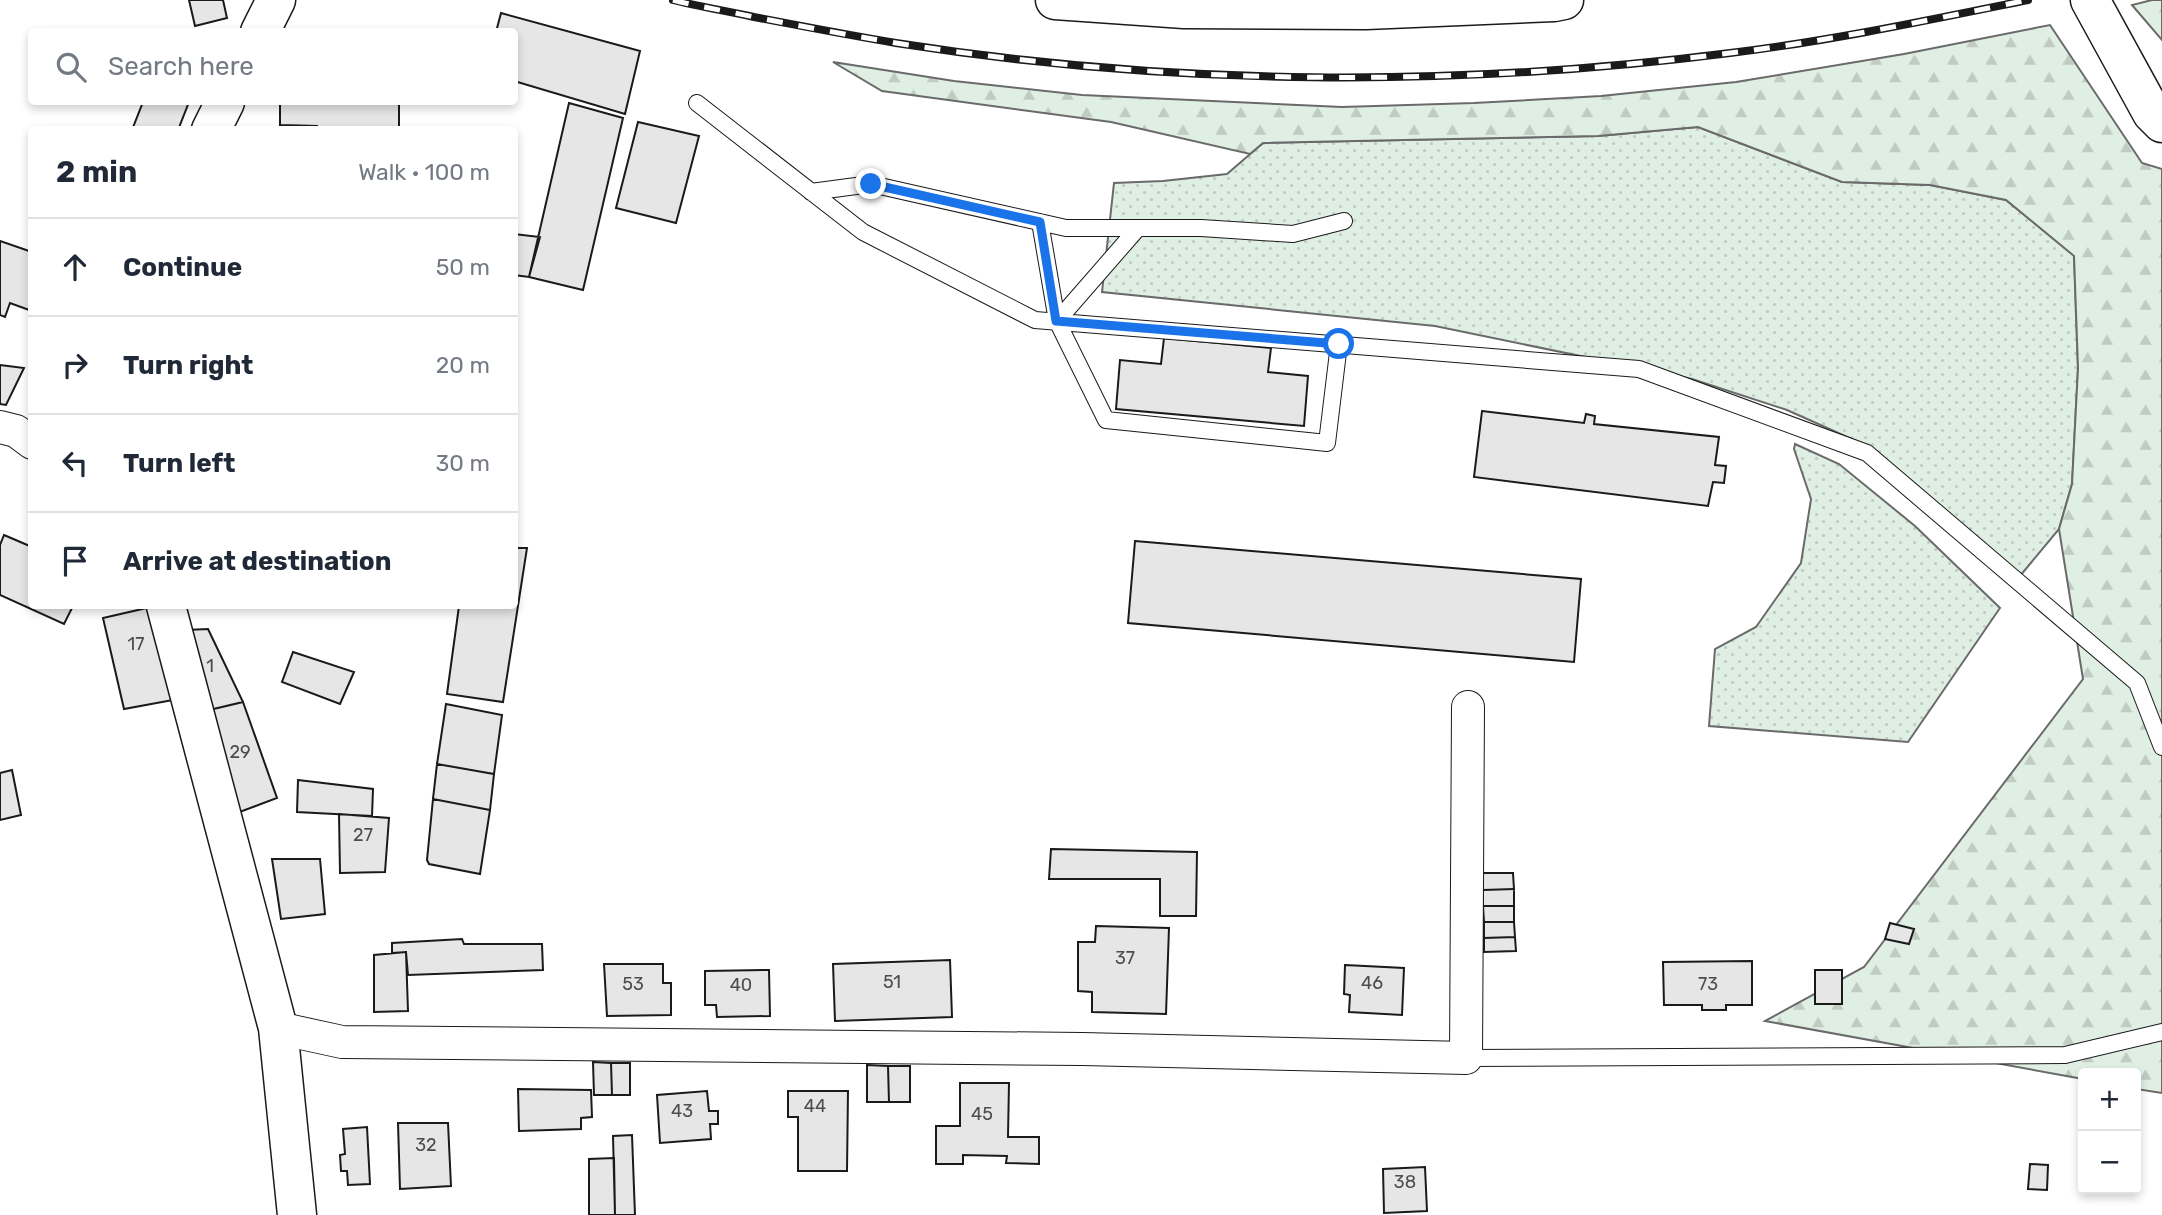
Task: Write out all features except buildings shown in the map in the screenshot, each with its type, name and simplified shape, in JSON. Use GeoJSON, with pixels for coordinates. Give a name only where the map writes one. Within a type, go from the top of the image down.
{"type":"FeatureCollection","features":[{"type":"Feature","properties":{"kind":"street"},"geometry":{"type":"LineString","coordinates":[[262,28],[276,0]]}},
{"type":"Feature","properties":{"kind":"street"},"geometry":{"type":"LineString","coordinates":[[1055,0],[1184,9],[1366,10],[1564,0]]}},
{"type":"Feature","properties":{"kind":"street"},"geometry":{"type":"LineString","coordinates":[[2090,0],[2152,113],[2162,122]]}},
{"type":"Feature","properties":{"kind":"street"},"geometry":{"type":"LineString","coordinates":[[213,126],[224,105]]}},
{"type":"Feature","properties":{"kind":"street"},"geometry":{"type":"LineString","coordinates":[[167,609],[278,1028],[298,1215]]}},
{"type":"Feature","properties":{"kind":"street"},"geometry":{"type":"LineString","coordinates":[[278,1028],[342,1042],[1082,1049],[1466,1058],[1468,707]]}},
{"type":"Feature","properties":{"kind":"lane"},"geometry":{"type":"LineString","coordinates":[[697,103],[863,232],[1035,320],[1639,369],[1867,453],[2137,683],[2162,747]]}},
{"type":"Feature","properties":{"kind":"lane"},"geometry":{"type":"LineString","coordinates":[[811,192],[871,184],[1066,228],[1200,228],[1293,234],[1345,221]]}},
{"type":"Feature","properties":{"kind":"lane"},"geometry":{"type":"LineString","coordinates":[[1040,222],[1056,321],[1106,420],[1327,443],[1339,344]]}},
{"type":"Feature","properties":{"kind":"lane"},"geometry":{"type":"LineString","coordinates":[[1056,321],[1138,228]]}},
{"type":"Feature","properties":{"kind":"lane"},"geometry":{"type":"LineString","coordinates":[[1466,1058],[2065,1055],[2162,1032]]}},
{"type":"Feature","properties":{"kind":"green space"},"geometry":{"type":"Polygon","coordinates":[[[2162,0],[2162,40],[2132,5],[2162,0]]]}},
{"type":"Feature","properties":{"kind":"green space"},"geometry":{"type":"Polygon","coordinates":[[[2050,25],[2142,163],[2162,169],[2162,1093],[2141,1090],[2141,1068],[2078,1068],[2078,1078],[1765,1021],[1864,967],[2083,679],[2059,529],[2072,484],[2078,368],[2074,256],[2006,200],[1930,185],[1842,182],[1698,127],[1598,136],[1263,143],[1250,154],[1111,122],[882,91],[833,62],[954,81],[1082,95],[1342,107],[1601,96],[1736,82],[1904,54],[2050,25]]]}},
{"type":"Feature","properties":{"kind":"green space"},"geometry":{"type":"Polygon","coordinates":[[[1698,127],[1842,182],[1930,185],[2006,200],[2074,255],[2078,368],[2072,484],[2059,529],[2020,576],[1870,447],[1787,410],[1692,379],[1435,326],[1102,292],[1114,183],[1227,174],[1263,143],[1598,136],[1698,127]]]}},
{"type":"Feature","properties":{"kind":"green space"},"geometry":{"type":"Polygon","coordinates":[[[1795,444],[1839,464],[1915,526],[2000,608],[1908,742],[1709,726],[1715,649],[1756,627],[1801,563],[1811,499],[1794,449],[1795,444]]]}},
{"type":"Feature","properties":{"kind":"railway"},"geometry":{"type":"LineString","coordinates":[[673,0],[860,37],[999,57],[1104,68],[1313,77],[1417,77],[1522,72],[1730,53],[1879,29],[2028,0]]}},
{"type":"Feature","properties":{"kind":"route"},"geometry":{"type":"LineString","coordinates":[[871,184],[1040,222],[1056,321],[1339,344]]}}]}
